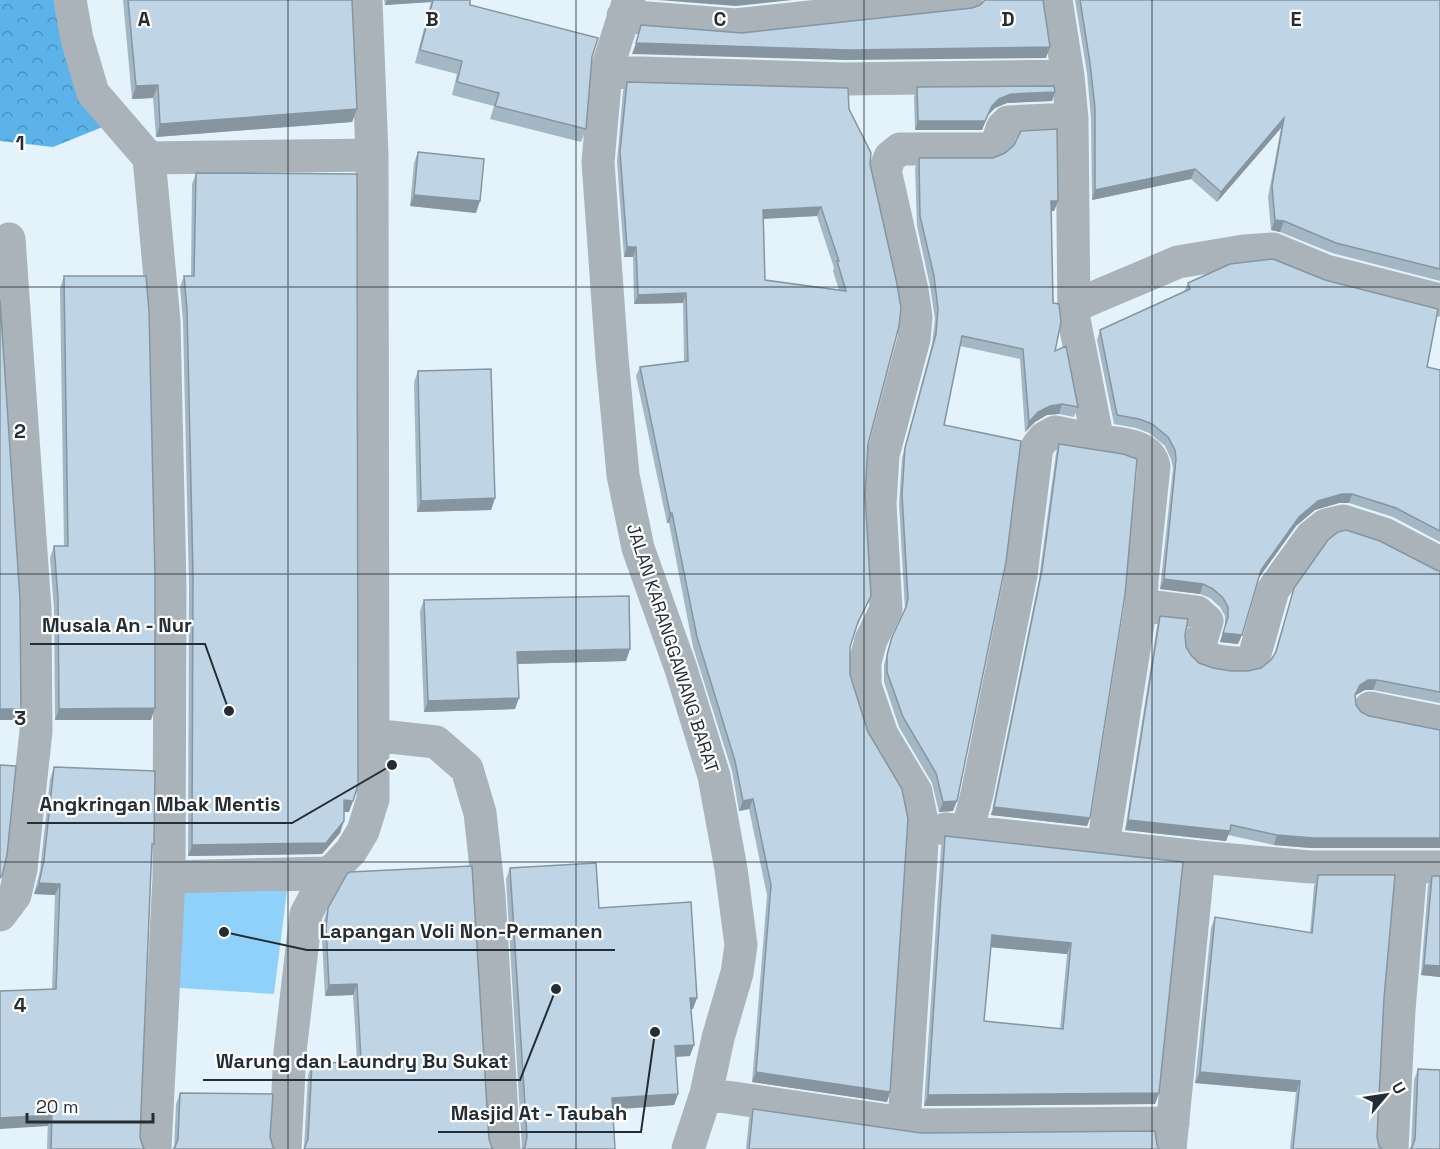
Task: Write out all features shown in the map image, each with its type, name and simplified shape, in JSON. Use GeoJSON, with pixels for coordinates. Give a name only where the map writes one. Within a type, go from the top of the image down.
{"type":"FeatureCollection","features":[{"type":"Feature","properties":{"kind":"street"},"geometry":{"type":"LineString","coordinates":[[70,0],[76,39],[93,93],[149,158],[164,321],[170,586],[169,877],[155,1149]]}},
{"type":"Feature","properties":{"kind":"street"},"geometry":{"type":"LineString","coordinates":[[285,1149],[290,1052],[306,914],[328,873],[351,851],[363,831],[373,799],[372,155],[366,0]]}},
{"type":"Feature","properties":{"kind":"street"},"geometry":{"type":"LineString","coordinates":[[626,8],[736,25],[966,0]]}},
{"type":"Feature","properties":{"kind":"street"},"geometry":{"type":"LineString","coordinates":[[1056,0],[1068,76],[1071,119],[1074,319],[1098,441]]}},
{"type":"Feature","properties":{"kind":"street","name":"JALAN KARANGGAWANG BARAT"},"geometry":{"type":"LineString","coordinates":[[626,8],[606,72],[598,162],[623,475],[638,548],[681,669],[714,776],[731,868],[741,945],[737,973],[718,1038],[706,1094],[688,1149]]}},
{"type":"Feature","properties":{"kind":"street"},"geometry":{"type":"LineString","coordinates":[[606,72],[845,79],[1068,76]]}},
{"type":"Feature","properties":{"kind":"street"},"geometry":{"type":"LineString","coordinates":[[912,1133],[923,827],[916,792],[882,735],[866,686],[865,662],[871,640],[885,609],[880,504],[883,455],[914,339],[916,317],[885,170],[890,157],[900,149],[989,149],[998,141],[1002,128],[1008,122],[1071,119]]}},
{"type":"Feature","properties":{"kind":"street"},"geometry":{"type":"LineString","coordinates":[[149,158],[372,155]]}},
{"type":"Feature","properties":{"kind":"street"},"geometry":{"type":"LineString","coordinates":[[0,915],[15,895],[21,869],[36,731],[35,609],[9,239]]}},
{"type":"Feature","properties":{"kind":"street"},"geometry":{"type":"LineString","coordinates":[[1074,306],[1178,262],[1244,251],[1273,249],[1326,271],[1440,300]]}},
{"type":"Feature","properties":{"kind":"street"},"geometry":{"type":"LineString","coordinates":[[967,831],[977,794],[1021,576],[1037,447],[1044,438],[1055,432],[1142,448],[1152,458],[1154,466],[1141,605],[1103,846]]}},
{"type":"Feature","properties":{"kind":"street"},"geometry":{"type":"LineString","coordinates":[[1141,605],[1197,612],[1207,621],[1200,646],[1204,656],[1212,661],[1246,662],[1254,657],[1273,590],[1311,537],[1326,525],[1342,521],[1384,534],[1440,563]]}},
{"type":"Feature","properties":{"kind":"street"},"geometry":{"type":"LineString","coordinates":[[1370,708],[1440,722]]}},
{"type":"Feature","properties":{"kind":"street"},"geometry":{"type":"LineString","coordinates":[[372,735],[436,742],[467,769],[480,813],[489,895],[504,1149]]}},
{"type":"Feature","properties":{"kind":"street"},"geometry":{"type":"LineString","coordinates":[[923,827],[1310,867],[1426,867],[1400,1010],[1392,1149]]}},
{"type":"Feature","properties":{"kind":"street"},"geometry":{"type":"LineString","coordinates":[[706,1094],[912,1133],[1172,1136],[1199,857]]}},
{"type":"Feature","properties":{"kind":"street"},"geometry":{"type":"LineString","coordinates":[[169,877],[328,873]]}},
{"type":"Feature","properties":{"kind":"green space"},"geometry":{"type":"Polygon","coordinates":[[[0,0],[84,0],[105,126],[53,147],[0,141],[0,0]]]}},
{"type":"Feature","properties":{"kind":"shaded area"},"geometry":{"type":"Polygon","coordinates":[[[289,874],[274,994],[164,987],[169,877],[289,874]]]}},
{"type":"Feature","properties":{"kind":"building"},"geometry":{"type":"Polygon","coordinates":[[[128,0],[352,0],[357,109],[160,124],[158,85],[136,86],[128,0]]]}},
{"type":"Feature","properties":{"kind":"building"},"geometry":{"type":"Polygon","coordinates":[[[433,0],[470,0],[470,5],[598,38],[592,57],[586,129],[495,106],[499,93],[457,82],[462,61],[420,50],[433,0]]]}},
{"type":"Feature","properties":{"kind":"building"},"geometry":{"type":"Polygon","coordinates":[[[985,0],[1043,0],[1050,47],[849,50],[636,43],[641,25],[742,33],[972,8],[985,0]]]}},
{"type":"Feature","properties":{"kind":"building"},"geometry":{"type":"Polygon","coordinates":[[[1080,0],[1440,0],[1440,269],[1336,243],[1284,221],[1275,220],[1272,186],[1284,118],[1221,192],[1195,169],[1095,190],[1095,108],[1080,0]]]}},
{"type":"Feature","properties":{"kind":"building"},"geometry":{"type":"Polygon","coordinates":[[[627,82],[848,88],[849,109],[871,153],[870,164],[901,308],[899,326],[868,444],[865,495],[871,596],[858,622],[850,647],[850,675],[868,732],[902,789],[908,819],[890,1092],[756,1072],[771,885],[753,799],[743,801],[735,761],[697,637],[640,367],[688,361],[686,293],[638,295],[636,247],[627,247],[620,152],[627,82]],[[821,207],[763,210],[765,280],[846,291],[837,261],[839,261],[821,207]]]}},
{"type":"Feature","properties":{"kind":"building"},"geometry":{"type":"Polygon","coordinates":[[[1054,86],[1055,92],[1011,94],[999,99],[992,106],[985,121],[918,121],[917,87],[1054,86]]]}},
{"type":"Feature","properties":{"kind":"building"},"geometry":{"type":"Polygon","coordinates":[[[1057,129],[1058,201],[1051,201],[1053,303],[1059,304],[1061,322],[1055,351],[1066,346],[1078,407],[1062,404],[1050,406],[1038,412],[1029,422],[1023,349],[962,336],[944,425],[1021,441],[1006,562],[957,801],[943,802],[936,773],[903,717],[887,672],[887,655],[892,637],[908,599],[902,494],[905,448],[936,334],[938,309],[934,276],[920,216],[919,158],[993,158],[1005,153],[1014,145],[1021,131],[1057,129]]]}},
{"type":"Feature","properties":{"kind":"building"},"geometry":{"type":"Polygon","coordinates":[[[418,152],[484,159],[480,201],[414,195],[418,152]]]}},
{"type":"Feature","properties":{"kind":"building"},"geometry":{"type":"Polygon","coordinates":[[[196,173],[357,174],[358,785],[353,801],[344,800],[344,821],[326,843],[192,845],[193,574],[187,309],[184,276],[194,276],[196,173]]]}},
{"type":"Feature","properties":{"kind":"building"},"geometry":{"type":"Polygon","coordinates":[[[1273,259],[1325,280],[1438,309],[1427,367],[1440,370],[1440,531],[1396,508],[1352,494],[1342,494],[1318,501],[1299,517],[1261,570],[1242,635],[1223,633],[1228,617],[1228,607],[1223,598],[1203,584],[1164,579],[1175,450],[1168,437],[1152,424],[1117,415],[1100,330],[1190,289],[1188,283],[1230,264],[1273,259]]]}},
{"type":"Feature","properties":{"kind":"building"},"geometry":{"type":"Polygon","coordinates":[[[64,276],[146,276],[149,311],[155,575],[155,708],[59,709],[58,598],[54,546],[68,546],[64,276]]]}},
{"type":"Feature","properties":{"kind":"building"},"geometry":{"type":"Polygon","coordinates":[[[0,300],[20,599],[21,709],[0,709],[0,300]]]}},
{"type":"Feature","properties":{"kind":"building"},"geometry":{"type":"Polygon","coordinates":[[[491,369],[495,498],[421,501],[418,371],[491,369]]]}},
{"type":"Feature","properties":{"kind":"building"},"geometry":{"type":"Polygon","coordinates":[[[1059,444],[1123,454],[1137,459],[1125,595],[1090,818],[994,807],[1042,570],[1059,444]]]}},
{"type":"Feature","properties":{"kind":"building"},"geometry":{"type":"Polygon","coordinates":[[[1346,530],[1380,541],[1440,571],[1440,692],[1368,680],[1360,685],[1355,695],[1356,705],[1361,712],[1369,716],[1440,730],[1440,838],[1314,838],[1277,835],[1231,825],[1230,831],[1128,820],[1160,616],[1188,619],[1185,635],[1186,647],[1199,663],[1231,671],[1261,668],[1271,660],[1276,652],[1294,588],[1328,540],[1338,532],[1346,530]]]}},
{"type":"Feature","properties":{"kind":"building"},"geometry":{"type":"Polygon","coordinates":[[[629,596],[630,649],[517,652],[519,698],[428,701],[424,600],[629,596]]]}},
{"type":"Feature","properties":{"kind":"building"},"geometry":{"type":"Polygon","coordinates":[[[0,765],[16,766],[7,855],[0,878],[0,765]]]}},
{"type":"Feature","properties":{"kind":"building"},"geometry":{"type":"Polygon","coordinates":[[[54,767],[155,771],[154,844],[152,844],[140,1137],[145,1149],[51,1149],[52,1115],[0,1118],[0,991],[56,989],[60,884],[39,883],[44,860],[54,767]]]}},
{"type":"Feature","properties":{"kind":"building"},"geometry":{"type":"Polygon","coordinates":[[[945,836],[1183,862],[1159,1093],[928,1095],[945,836]],[[992,935],[984,1021],[1063,1029],[1071,943],[992,935]]]}},
{"type":"Feature","properties":{"kind":"building"},"geometry":{"type":"Polygon","coordinates":[[[596,863],[599,908],[691,902],[697,998],[690,998],[694,1045],[675,1046],[678,1094],[612,1098],[615,1149],[522,1149],[525,1147],[527,1137],[510,868],[596,863]]]}},
{"type":"Feature","properties":{"kind":"building"},"geometry":{"type":"Polygon","coordinates":[[[472,866],[489,1139],[494,1149],[304,1149],[308,1139],[312,1064],[361,1061],[357,984],[329,985],[326,929],[328,908],[347,874],[350,872],[472,866]]]}},
{"type":"Feature","properties":{"kind":"building"},"geometry":{"type":"Polygon","coordinates":[[[1318,875],[1395,875],[1384,998],[1377,1137],[1382,1149],[1293,1149],[1300,1081],[1200,1072],[1215,917],[1312,933],[1318,875]]]}},
{"type":"Feature","properties":{"kind":"building"},"geometry":{"type":"Polygon","coordinates":[[[1432,876],[1440,876],[1440,966],[1424,965],[1432,876]]]}},
{"type":"Feature","properties":{"kind":"building"},"geometry":{"type":"Polygon","coordinates":[[[1418,1069],[1440,1070],[1440,1149],[1410,1149],[1415,1139],[1418,1069]]]}},
{"type":"Feature","properties":{"kind":"building"},"geometry":{"type":"Polygon","coordinates":[[[180,1093],[273,1094],[270,1137],[275,1149],[173,1149],[178,1139],[180,1093]]]}},
{"type":"Feature","properties":{"kind":"building"},"geometry":{"type":"Polygon","coordinates":[[[753,1109],[921,1133],[1155,1131],[1159,1149],[749,1149],[753,1109]]]}},
{"type":"Feature","properties":{"kind":"place","name":"Musala An - Nur"},"geometry":{"type":"Point","coordinates":[229,711]}},
{"type":"Feature","properties":{"kind":"place","name":"Angkringan Mbak Mentis"},"geometry":{"type":"Point","coordinates":[392,765]}},
{"type":"Feature","properties":{"kind":"place","name":"Lapangan Voli Non-Permanen"},"geometry":{"type":"Point","coordinates":[224,932]}},
{"type":"Feature","properties":{"kind":"place","name":"Warung dan Laundry Bu Sukat"},"geometry":{"type":"Point","coordinates":[556,989]}},
{"type":"Feature","properties":{"kind":"place","name":"Masjid At - Taubah"},"geometry":{"type":"Point","coordinates":[655,1032]}}]}
